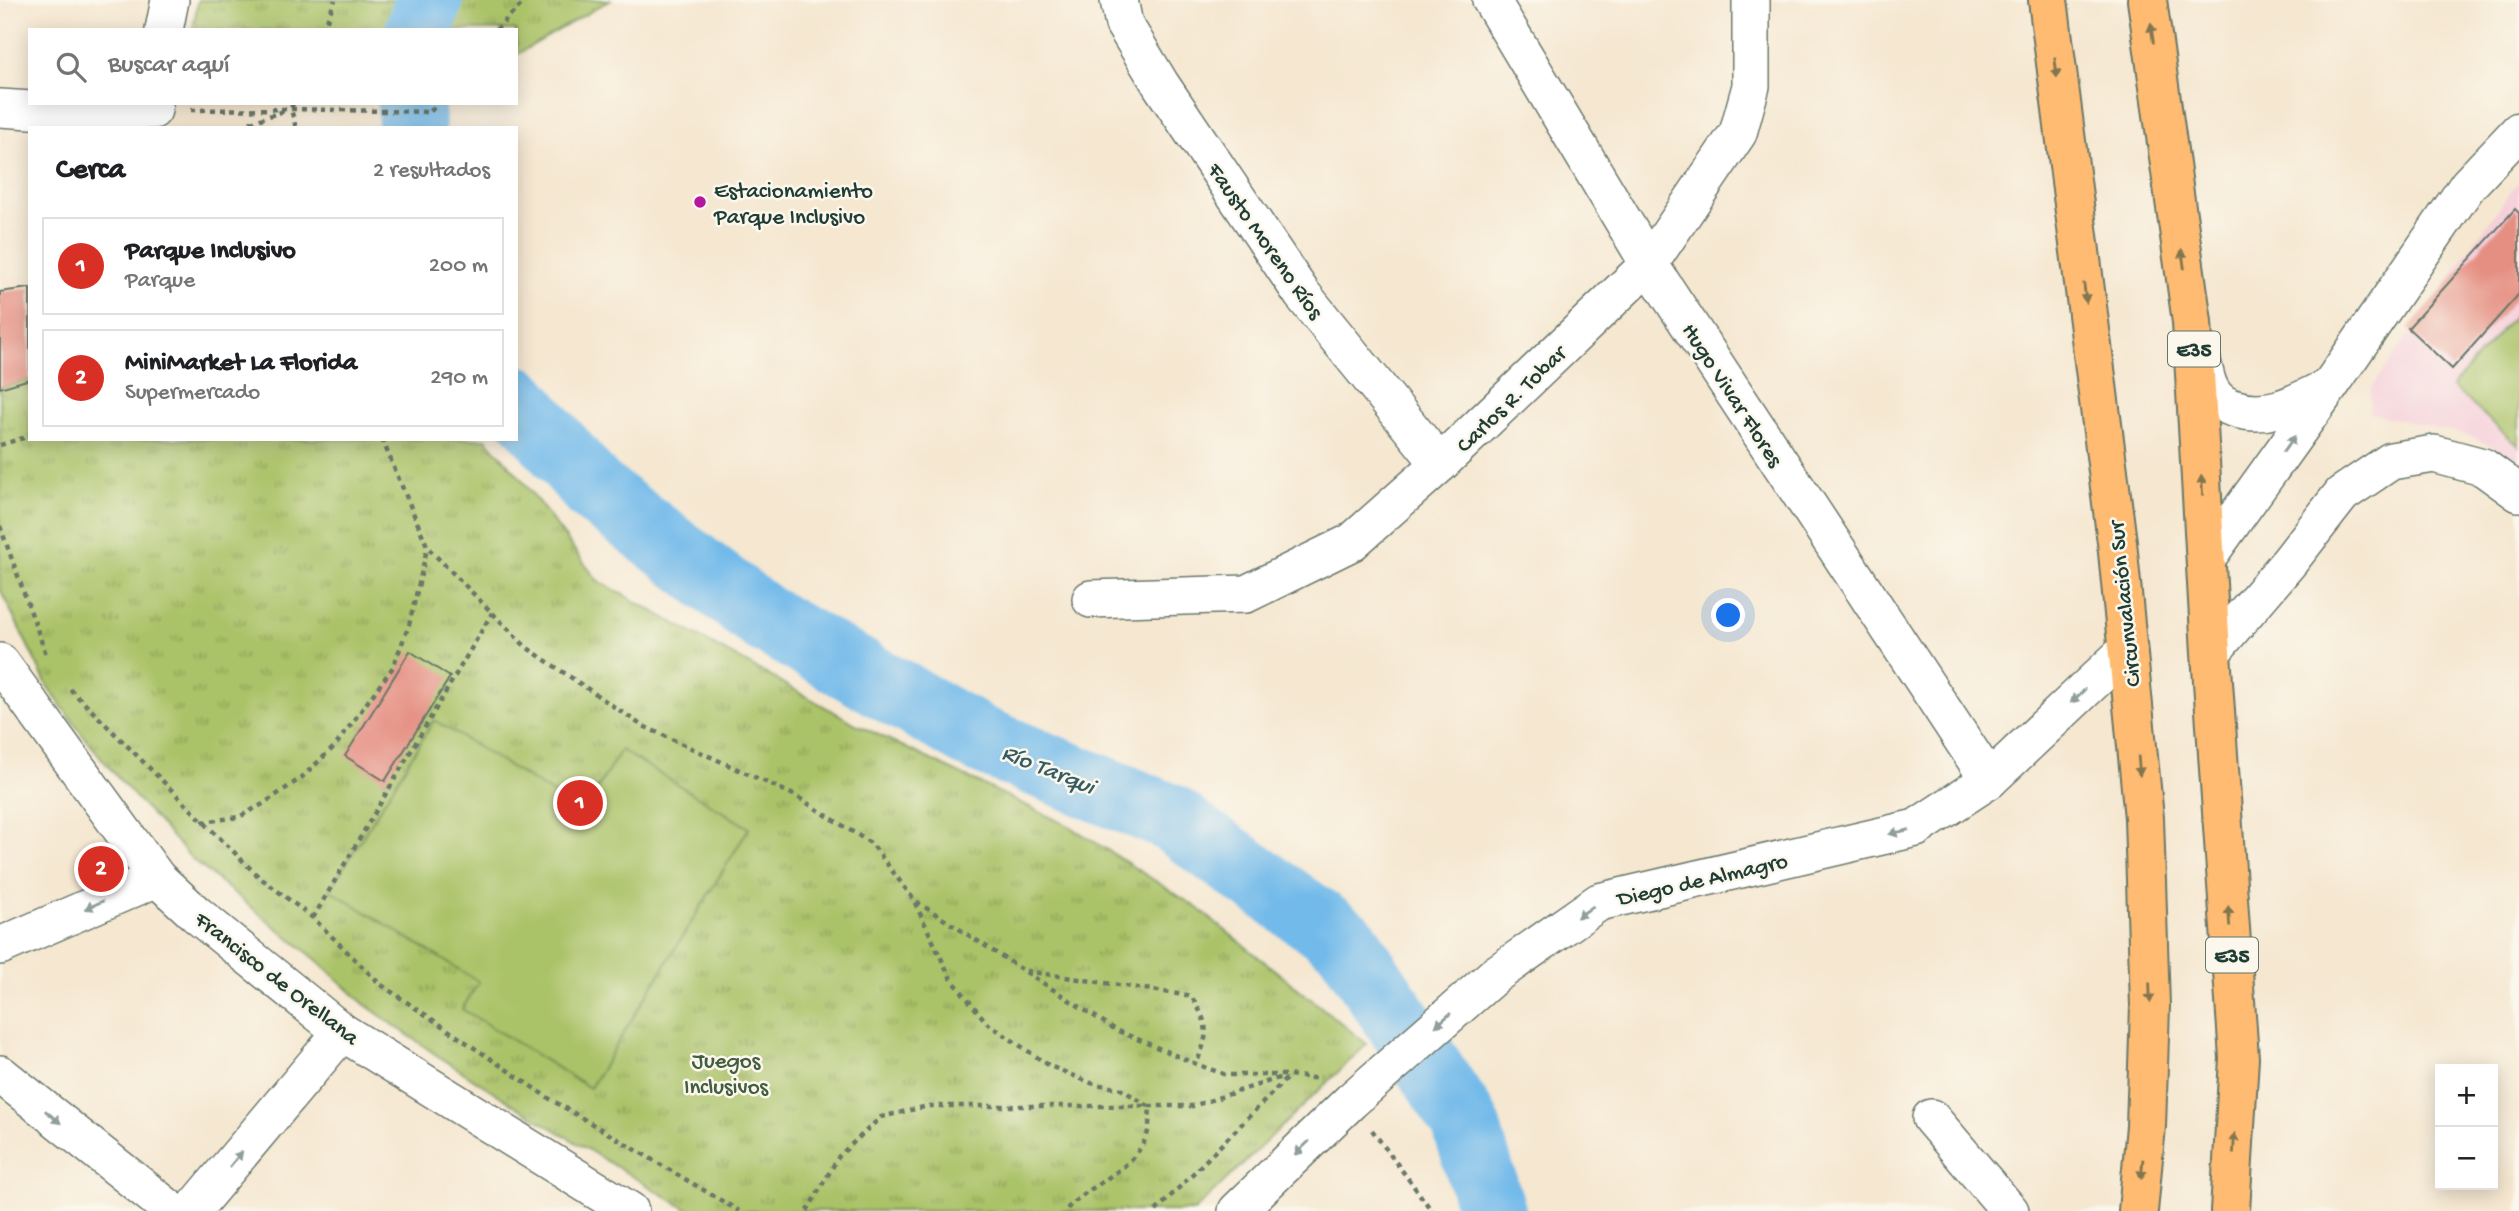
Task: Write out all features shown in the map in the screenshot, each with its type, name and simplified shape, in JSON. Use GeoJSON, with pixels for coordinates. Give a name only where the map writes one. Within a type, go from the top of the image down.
{"type":"FeatureCollection","features":[{"type":"Feature","properties":{"kind":"highway","name":"Circunvalación Sur"},"geometry":{"type":"LineString","coordinates":[[2048,0],[2117,542],[2144,818],[2150,1006],[2146,1126],[2138,1211]]}},
{"type":"Feature","properties":{"kind":"highway","name":"E35"},"geometry":{"type":"LineString","coordinates":[[2147,0],[2192,322],[2211,653],[2239,1058],[2230,1211]]}},
{"type":"Feature","properties":{"kind":"street"},"geometry":{"type":"LineString","coordinates":[[164,28],[170,0]]}},
{"type":"Feature","properties":{"kind":"street","name":"Fausto Moreno Ríos"},"geometry":{"type":"LineString","coordinates":[[1119,0],[1124,24],[1161,85],[1302,294],[1440,464]]}},
{"type":"Feature","properties":{"kind":"street","name":"Hugo Vivar Flores"},"geometry":{"type":"LineString","coordinates":[[1491,0],[1648,264],[1989,780]]}},
{"type":"Feature","properties":{"kind":"street","name":"Carlos R. Tobar"},"geometry":{"type":"LineString","coordinates":[[1091,599],[1246,594],[1352,542],[1440,464],[1648,264],[1738,132],[1751,86],[1751,0]]}},
{"type":"Feature","properties":{"kind":"street"},"geometry":{"type":"LineString","coordinates":[[0,108],[46,111],[153,107]]}},
{"type":"Feature","properties":{"kind":"street"},"geometry":{"type":"LineString","coordinates":[[2206,559],[2330,386],[2468,185],[2519,131]]}},
{"type":"Feature","properties":{"kind":"street"},"geometry":{"type":"LineString","coordinates":[[2192,322],[2210,391],[2223,404],[2242,411],[2264,413],[2290,406],[2330,386]]}},
{"type":"Feature","properties":{"kind":"street"},"geometry":{"type":"LineString","coordinates":[[2211,653],[2289,562],[2342,494],[2391,460],[2434,454],[2483,467],[2519,493]]}},
{"type":"Feature","properties":{"kind":"street","name":"Diego de Almagro"},"geometry":{"type":"LineString","coordinates":[[1237,1211],[1351,1101],[1495,975],[1600,902],[1916,828],[1989,780],[2128,649]]}},
{"type":"Feature","properties":{"kind":"street","name":"Francisco de Orellana"},"geometry":{"type":"LineString","coordinates":[[0,662],[157,878],[196,914],[342,1032],[630,1211]]}},
{"type":"Feature","properties":{"kind":"street"},"geometry":{"type":"LineString","coordinates":[[0,946],[157,878]]}},
{"type":"Feature","properties":{"kind":"street"},"geometry":{"type":"LineString","coordinates":[[192,1211],[342,1032]]}},
{"type":"Feature","properties":{"kind":"street"},"geometry":{"type":"LineString","coordinates":[[0,1074],[172,1211]]}},
{"type":"Feature","properties":{"kind":"street"},"geometry":{"type":"LineString","coordinates":[[1931,1118],[2010,1211]]}},
{"type":"Feature","properties":{"kind":"path"},"geometry":{"type":"LineString","coordinates":[[324,28],[335,0]]}},
{"type":"Feature","properties":{"kind":"path"},"geometry":{"type":"LineString","coordinates":[[498,28],[526,0]]}},
{"type":"Feature","properties":{"kind":"path"},"geometry":{"type":"LineString","coordinates":[[153,107],[292,106],[430,112],[436,105]]}},
{"type":"Feature","properties":{"kind":"path"},"geometry":{"type":"LineString","coordinates":[[245,126],[292,106]]}},
{"type":"Feature","properties":{"kind":"path"},"geometry":{"type":"LineString","coordinates":[[292,106],[296,126]]}},
{"type":"Feature","properties":{"kind":"path"},"geometry":{"type":"LineString","coordinates":[[0,445],[28,437]]}},
{"type":"Feature","properties":{"kind":"path"},"geometry":{"type":"LineString","coordinates":[[383,441],[428,548],[526,647],[641,724],[796,796],[872,844],[914,901],[950,978],[987,1023],[1050,1066],[1091,1083],[1121,1089],[1150,1107]]}},
{"type":"Feature","properties":{"kind":"path"},"geometry":{"type":"LineString","coordinates":[[0,526],[51,670]]}},
{"type":"Feature","properties":{"kind":"path"},"geometry":{"type":"LineString","coordinates":[[202,822],[239,817],[263,804],[301,778],[335,744],[393,667],[409,625],[428,548]]}},
{"type":"Feature","properties":{"kind":"path"},"geometry":{"type":"LineString","coordinates":[[313,918],[492,613]]}},
{"type":"Feature","properties":{"kind":"path"},"geometry":{"type":"LineString","coordinates":[[60,679],[258,876],[313,918],[380,984],[550,1099],[739,1211]]}},
{"type":"Feature","properties":{"kind":"path"},"geometry":{"type":"LineString","coordinates":[[914,901],[1116,1030],[1226,1074],[1289,1075],[1330,1080],[1351,1101],[1432,1211]]}},
{"type":"Feature","properties":{"kind":"path"},"geometry":{"type":"LineString","coordinates":[[1023,970],[1191,996],[1205,1019],[1204,1046],[1196,1064]]}},
{"type":"Feature","properties":{"kind":"path"},"geometry":{"type":"LineString","coordinates":[[807,1211],[839,1156],[881,1117],[928,1107],[1193,1106],[1289,1075]]}},
{"type":"Feature","properties":{"kind":"path"},"geometry":{"type":"LineString","coordinates":[[1156,1211],[1289,1075]]}},
{"type":"Feature","properties":{"kind":"path"},"geometry":{"type":"LineString","coordinates":[[1065,1211],[1074,1200],[1112,1177],[1131,1160],[1147,1135],[1150,1107]]}},
{"type":"Feature","properties":{"kind":"shaded area"},"geometry":{"type":"Polygon","coordinates":[[[2519,180],[2519,461],[2471,436],[2369,413],[2371,388],[2519,180]]]}},
{"type":"Feature","properties":{"kind":"green space"},"geometry":{"type":"Polygon","coordinates":[[[198,0],[610,0],[518,54],[518,28],[193,28],[198,0]]]}},
{"type":"Feature","properties":{"kind":"green space"},"geometry":{"type":"Polygon","coordinates":[[[2519,309],[2519,446],[2452,387],[2519,309]]]}},
{"type":"Feature","properties":{"kind":"green space","name":"Juegos Inclusivos"},"geometry":{"type":"Polygon","coordinates":[[[28,380],[28,441],[488,441],[518,475],[597,580],[858,725],[1071,827],[1196,907],[1367,1044],[1194,1211],[690,1211],[517,1107],[364,1004],[318,961],[193,860],[118,778],[48,687],[0,589],[0,388],[28,380]]]}},
{"type":"Feature","properties":{"kind":"green space"},"geometry":{"type":"Polygon","coordinates":[[[434,720],[583,812],[621,750],[749,828],[590,1088],[462,1009],[479,982],[330,890],[434,720]]]}},
{"type":"Feature","properties":{"kind":"building"},"geometry":{"type":"Polygon","coordinates":[[[2515,209],[2519,213],[2519,294],[2452,369],[2408,328],[2515,209]]]}},
{"type":"Feature","properties":{"kind":"building"},"geometry":{"type":"Polygon","coordinates":[[[28,288],[28,380],[0,388],[0,292],[28,288]]]}},
{"type":"Feature","properties":{"kind":"building"},"geometry":{"type":"Polygon","coordinates":[[[410,651],[450,677],[385,781],[345,756],[410,651]]]}},
{"type":"Feature","properties":{"kind":"waterway","name":"Río Tarqui"},"geometry":{"type":"LineString","coordinates":[[420,28],[429,0]]}},
{"type":"Feature","properties":{"kind":"waterway","name":"Río Tarqui"},"geometry":{"type":"LineString","coordinates":[[411,105],[412,126]]}},
{"type":"Feature","properties":{"kind":"waterway","name":"Río Tarqui"},"geometry":{"type":"LineString","coordinates":[[518,401],[593,489],[763,618],[981,740],[1169,817],[1346,942],[1465,1122],[1492,1211]]}},
{"type":"Feature","properties":{"kind":"place","name":"Estacionamiento Parque Inclusivo"},"geometry":{"type":"Point","coordinates":[700,202]}},
{"type":"Feature","properties":{"kind":"place","name":"Parque Inclusivo"},"geometry":{"type":"Point","coordinates":[580,803]}},
{"type":"Feature","properties":{"kind":"place","name":"MiniMarket La Florida"},"geometry":{"type":"Point","coordinates":[101,869]}}]}
